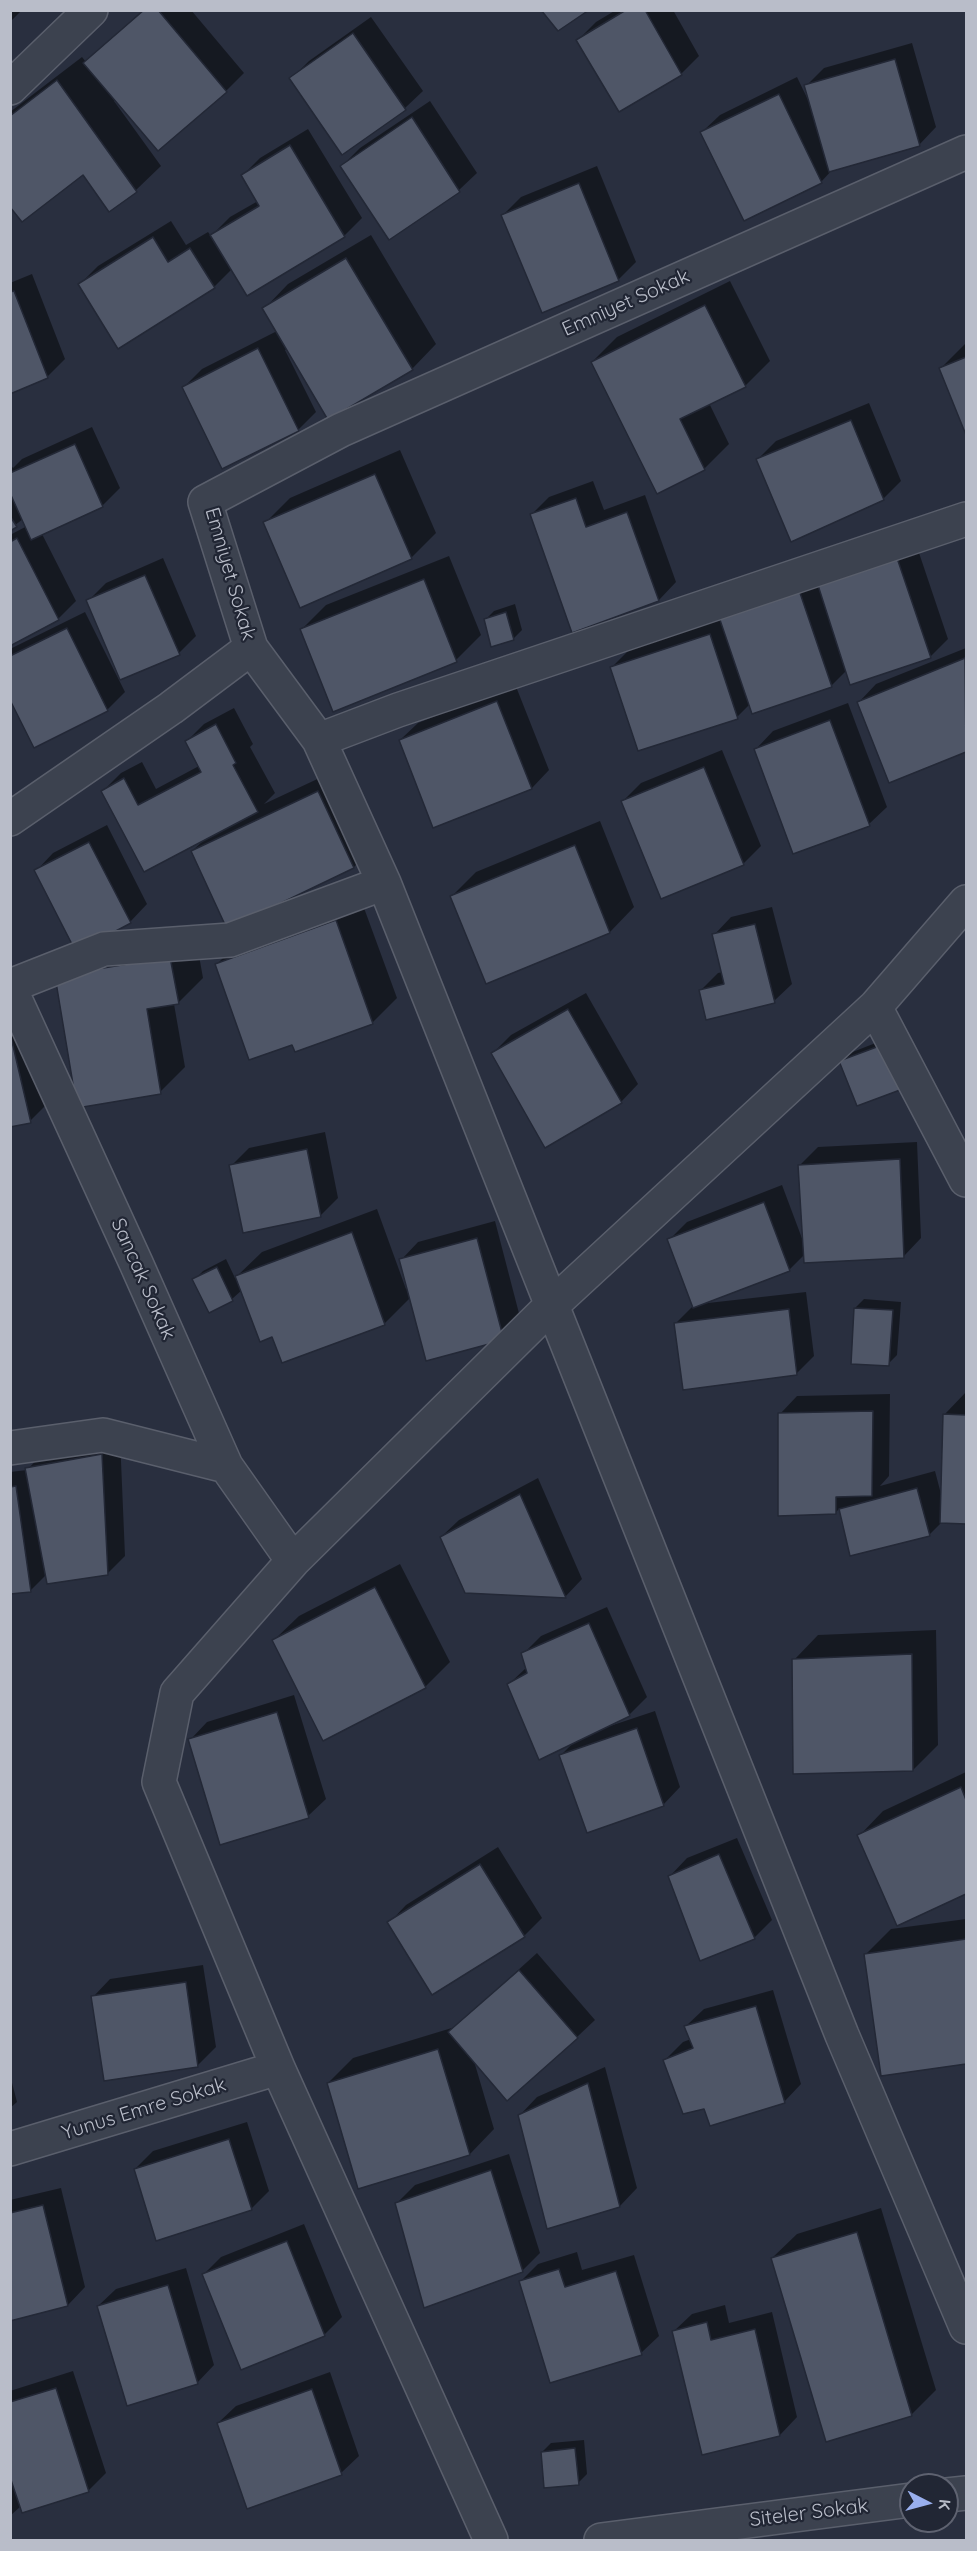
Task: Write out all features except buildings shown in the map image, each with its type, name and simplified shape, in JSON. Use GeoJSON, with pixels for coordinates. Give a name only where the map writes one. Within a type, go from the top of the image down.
{"type":"FeatureCollection","features":[{"type":"Feature","properties":{"kind":"street"},"geometry":{"type":"LineString","coordinates":[[10,88],[91,10]]}},
{"type":"Feature","properties":{"kind":"street","name":"Emniyet Sokak"},"geometry":{"type":"LineString","coordinates":[[966,153],[341,430],[205,502],[251,648],[319,740],[384,883],[838,2024],[966,2327]]}},
{"type":"Feature","properties":{"kind":"street"},"geometry":{"type":"LineString","coordinates":[[319,740],[399,710],[966,519]]}},
{"type":"Feature","properties":{"kind":"street"},"geometry":{"type":"LineString","coordinates":[[10,819],[171,708],[251,648]]}},
{"type":"Feature","properties":{"kind":"street"},"geometry":{"type":"LineString","coordinates":[[10,987],[104,949],[230,940],[384,883]]}},
{"type":"Feature","properties":{"kind":"street"},"geometry":{"type":"LineString","coordinates":[[491,2541],[278,2068],[159,1782],[177,1693],[293,1561],[552,1305],[875,1007],[966,902]]}},
{"type":"Feature","properties":{"kind":"street","name":"Sancak Sokak"},"geometry":{"type":"LineString","coordinates":[[10,987],[113,1210],[226,1466],[293,1561]]}},
{"type":"Feature","properties":{"kind":"street"},"geometry":{"type":"LineString","coordinates":[[875,1007],[966,1180]]}},
{"type":"Feature","properties":{"kind":"street"},"geometry":{"type":"LineString","coordinates":[[10,1448],[103,1435],[226,1466]]}},
{"type":"Feature","properties":{"kind":"street","name":"Yunus Emre Sokak"},"geometry":{"type":"LineString","coordinates":[[10,2149],[278,2068]]}},
{"type":"Feature","properties":{"kind":"street","name":"Siteler Sokak"},"geometry":{"type":"LineString","coordinates":[[601,2541],[899,2502]]}}]}
